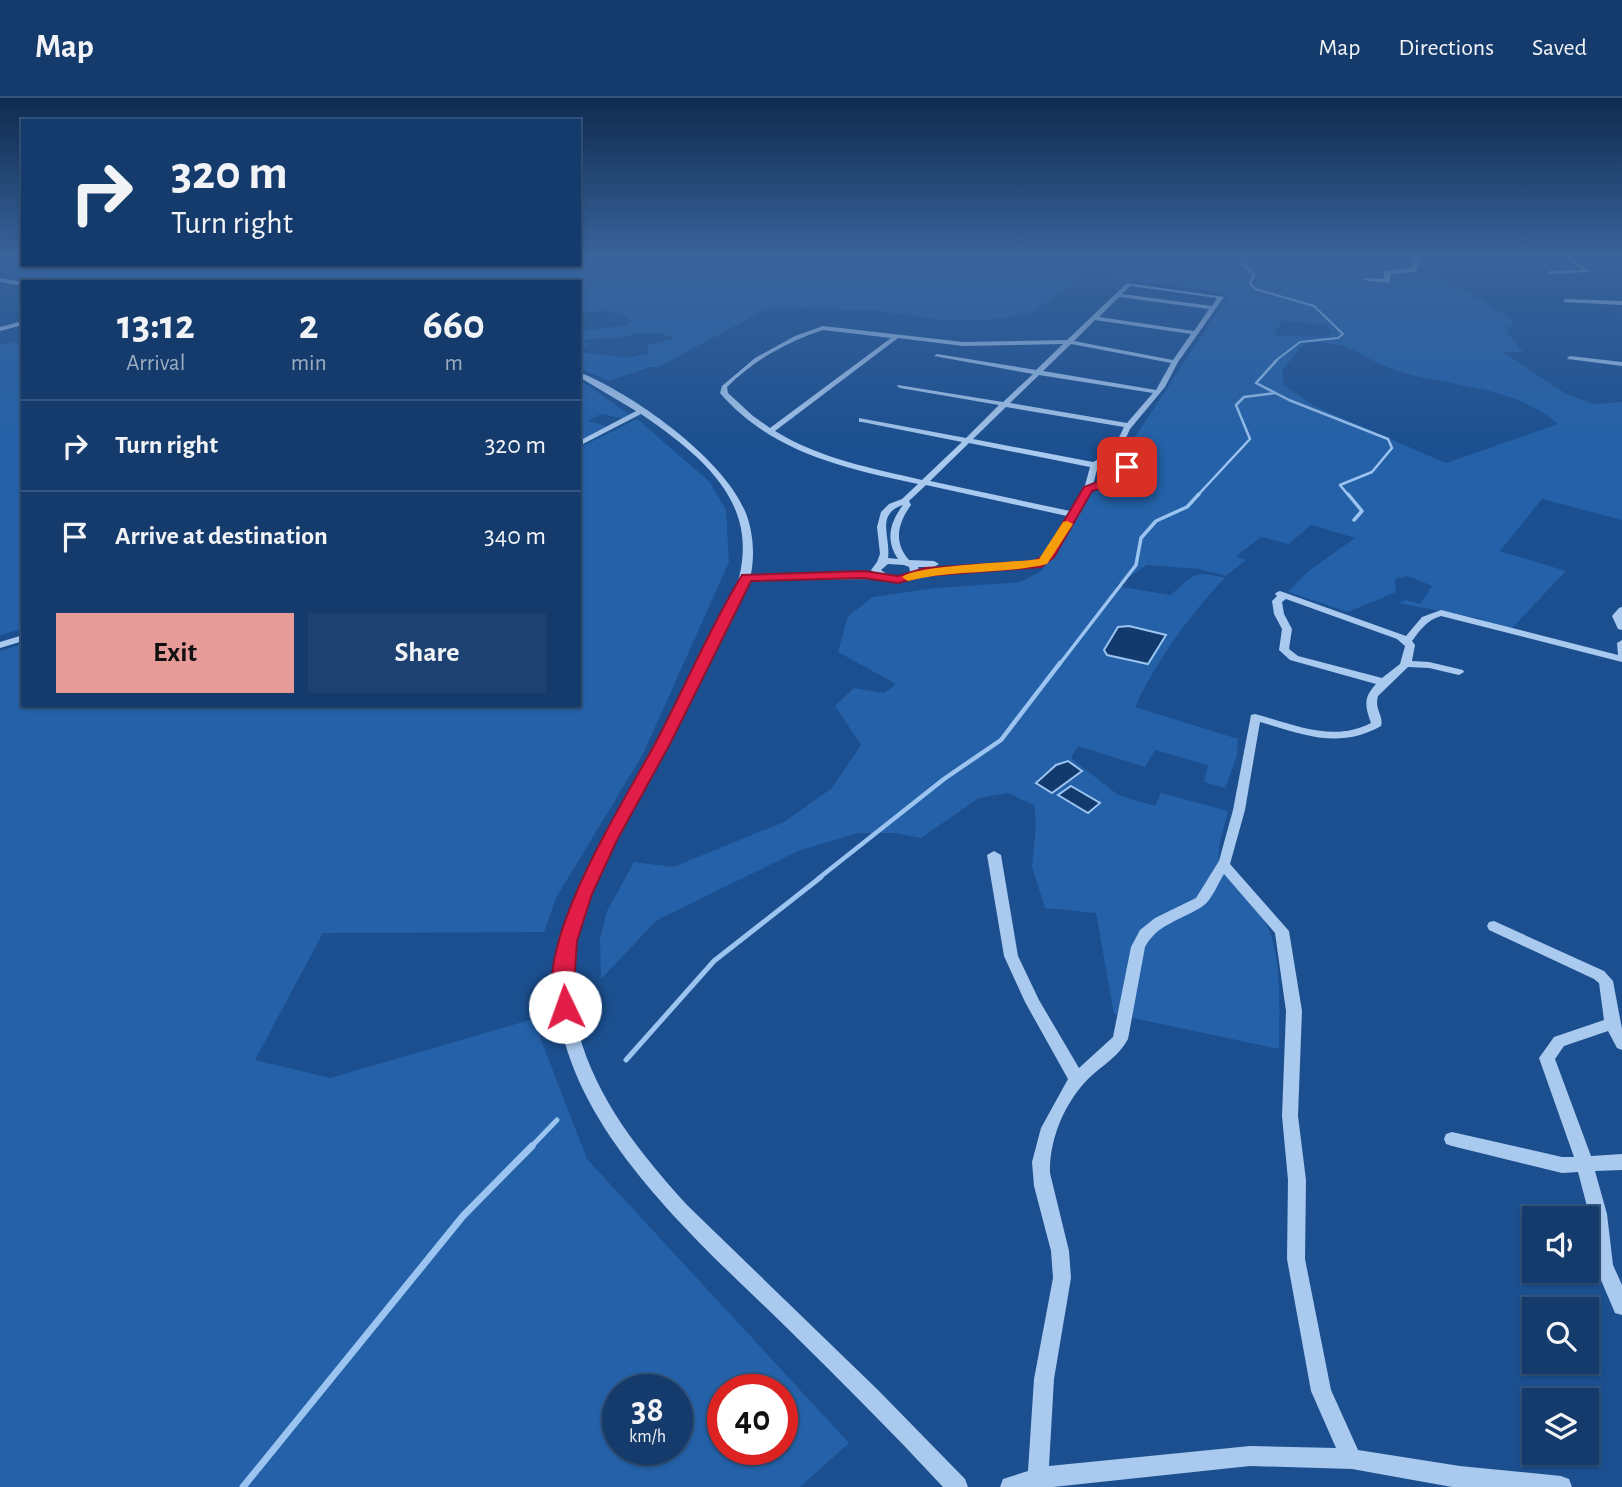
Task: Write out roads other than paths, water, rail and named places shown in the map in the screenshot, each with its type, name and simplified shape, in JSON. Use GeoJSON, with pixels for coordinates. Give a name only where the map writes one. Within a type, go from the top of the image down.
{"type":"FeatureCollection","features":[{"type":"Feature","properties":{"kind":"street"},"geometry":{"type":"LineString","coordinates":[[881,576],[876,570],[885,554],[880,535],[882,519],[897,503],[905,501],[1092,320]]}},
{"type":"Feature","properties":{"kind":"street"},"geometry":{"type":"LineString","coordinates":[[1106,320],[1194,333]]}},
{"type":"Feature","properties":{"kind":"street"},"geometry":{"type":"LineString","coordinates":[[862,421],[1094,465],[1115,453],[1130,426],[1158,392],[1205,320]]}},
{"type":"Feature","properties":{"kind":"street"},"geometry":{"type":"LineString","coordinates":[[0,329],[21,324]]}},
{"type":"Feature","properties":{"kind":"street"},"geometry":{"type":"LineString","coordinates":[[1072,514],[848,466],[805,450],[770,431],[741,412],[724,393],[732,378],[806,333],[823,328],[963,344],[1069,342],[1175,362]]}},
{"type":"Feature","properties":{"kind":"street"},"geometry":{"type":"LineString","coordinates":[[770,431],[896,337]]}},
{"type":"Feature","properties":{"kind":"street"},"geometry":{"type":"LineString","coordinates":[[937,356],[1158,392]]}},
{"type":"Feature","properties":{"kind":"street"},"geometry":{"type":"LineString","coordinates":[[1570,358],[1622,363]]}},
{"type":"Feature","properties":{"kind":"street"},"geometry":{"type":"LineString","coordinates":[[581,375],[641,411],[694,452],[725,481],[741,510],[745,524],[746,574],[664,742],[609,840],[583,894],[568,941],[563,973],[570,1030],[591,1085],[652,1181],[698,1232],[779,1307],[957,1487]]}},
{"type":"Feature","properties":{"kind":"street"},"geometry":{"type":"LineString","coordinates":[[900,386],[1130,426]]}},
{"type":"Feature","properties":{"kind":"street"},"geometry":{"type":"LineString","coordinates":[[581,443],[641,411]]}},
{"type":"Feature","properties":{"kind":"street"},"geometry":{"type":"LineString","coordinates":[[1088,489],[1109,484],[1128,473],[1115,453]]}},
{"type":"Feature","properties":{"kind":"street"},"geometry":{"type":"LineString","coordinates":[[746,574],[881,576],[898,579],[913,575],[1043,562],[1088,489],[1094,465]]}},
{"type":"Feature","properties":{"kind":"street"},"geometry":{"type":"LineString","coordinates":[[905,501],[907,505],[895,520],[893,534],[899,554],[915,569],[913,575]]}},
{"type":"Feature","properties":{"kind":"street"},"geometry":{"type":"LineString","coordinates":[[880,535],[893,534]]}},
{"type":"Feature","properties":{"kind":"street"},"geometry":{"type":"LineString","coordinates":[[746,574],[908,563],[1011,566]]}},
{"type":"Feature","properties":{"kind":"street"},"geometry":{"type":"LineString","coordinates":[[1383,682],[1294,657],[1284,650],[1287,629],[1279,614],[1277,601],[1282,595],[1408,641]]}},
{"type":"Feature","properties":{"kind":"street"},"geometry":{"type":"LineString","coordinates":[[1622,610],[1617,616],[1622,627]]}},
{"type":"Feature","properties":{"kind":"street"},"geometry":{"type":"LineString","coordinates":[[1408,641],[1430,614],[1441,613],[1622,659]]}},
{"type":"Feature","properties":{"kind":"street"},"geometry":{"type":"LineString","coordinates":[[0,645],[21,639]]}},
{"type":"Feature","properties":{"kind":"street"},"geometry":{"type":"LineString","coordinates":[[1038,1478],[1044,1379],[1063,1261],[1041,1172],[1043,1150],[1051,1124],[1077,1080],[1113,1050],[1120,1039],[1138,947],[1145,934],[1182,908],[1201,901],[1223,863],[1232,843],[1255,717],[1336,737],[1350,737],[1377,724],[1371,701],[1383,682],[1406,664],[1410,645],[1408,641]]}},
{"type":"Feature","properties":{"kind":"street"},"geometry":{"type":"LineString","coordinates":[[1622,643],[1622,653]]}},
{"type":"Feature","properties":{"kind":"street"},"geometry":{"type":"LineString","coordinates":[[1406,664],[1429,665],[1459,672]]}},
{"type":"Feature","properties":{"kind":"street"},"geometry":{"type":"LineString","coordinates":[[994,855],[1011,956],[1032,1002],[1077,1080]]}},
{"type":"Feature","properties":{"kind":"street"},"geometry":{"type":"LineString","coordinates":[[1223,863],[1282,931],[1294,1011],[1290,1116],[1297,1180],[1296,1259],[1321,1391],[1352,1459]]}},
{"type":"Feature","properties":{"kind":"street"},"geometry":{"type":"LineString","coordinates":[[1494,926],[1599,975],[1610,990],[1612,1024],[1622,1044]]}},
{"type":"Feature","properties":{"kind":"street"},"geometry":{"type":"LineString","coordinates":[[1612,1024],[1559,1041],[1546,1058],[1585,1164],[1598,1214],[1604,1266],[1622,1307]]}},
{"type":"Feature","properties":{"kind":"street"},"geometry":{"type":"LineString","coordinates":[[1452,1139],[1562,1165],[1622,1162]]}},
{"type":"Feature","properties":{"kind":"street"},"geometry":{"type":"LineString","coordinates":[[1011,1487],[1038,1478],[1250,1456],[1352,1459],[1461,1482],[1561,1487]]}},
{"type":"Feature","properties":{"kind":"waterway"},"geometry":{"type":"LineString","coordinates":[[1274,362],[1300,342],[1338,338],[1343,334],[1328,320]]}},
{"type":"Feature","properties":{"kind":"waterway"},"geometry":{"type":"LineString","coordinates":[[1277,360],[1256,383],[1289,400],[1388,439],[1392,448],[1372,472],[1340,485],[1349,496]]}},
{"type":"Feature","properties":{"kind":"waterway"},"geometry":{"type":"LineString","coordinates":[[1197,496],[1250,439],[1236,405],[1244,397],[1275,393]]}},
{"type":"Feature","properties":{"kind":"waterway"},"geometry":{"type":"LineString","coordinates":[[1059,665],[1136,565],[1141,538],[1156,521],[1187,507],[1199,494]]}},
{"type":"Feature","properties":{"kind":"waterway"},"geometry":{"type":"LineString","coordinates":[[1348,494],[1362,511],[1354,520]]}},
{"type":"Feature","properties":{"kind":"waterway"},"geometry":{"type":"LineString","coordinates":[[819,878],[944,779],[1001,740],[1060,663]]}},
{"type":"Feature","properties":{"kind":"waterway"},"geometry":{"type":"LineString","coordinates":[[626,1060],[714,961],[821,877]]}},
{"type":"Feature","properties":{"kind":"waterway"},"geometry":{"type":"LineString","coordinates":[[530,1148],[557,1120]]}},
{"type":"Feature","properties":{"kind":"waterway"},"geometry":{"type":"LineString","coordinates":[[243,1487],[463,1216],[532,1146]]}}]}
